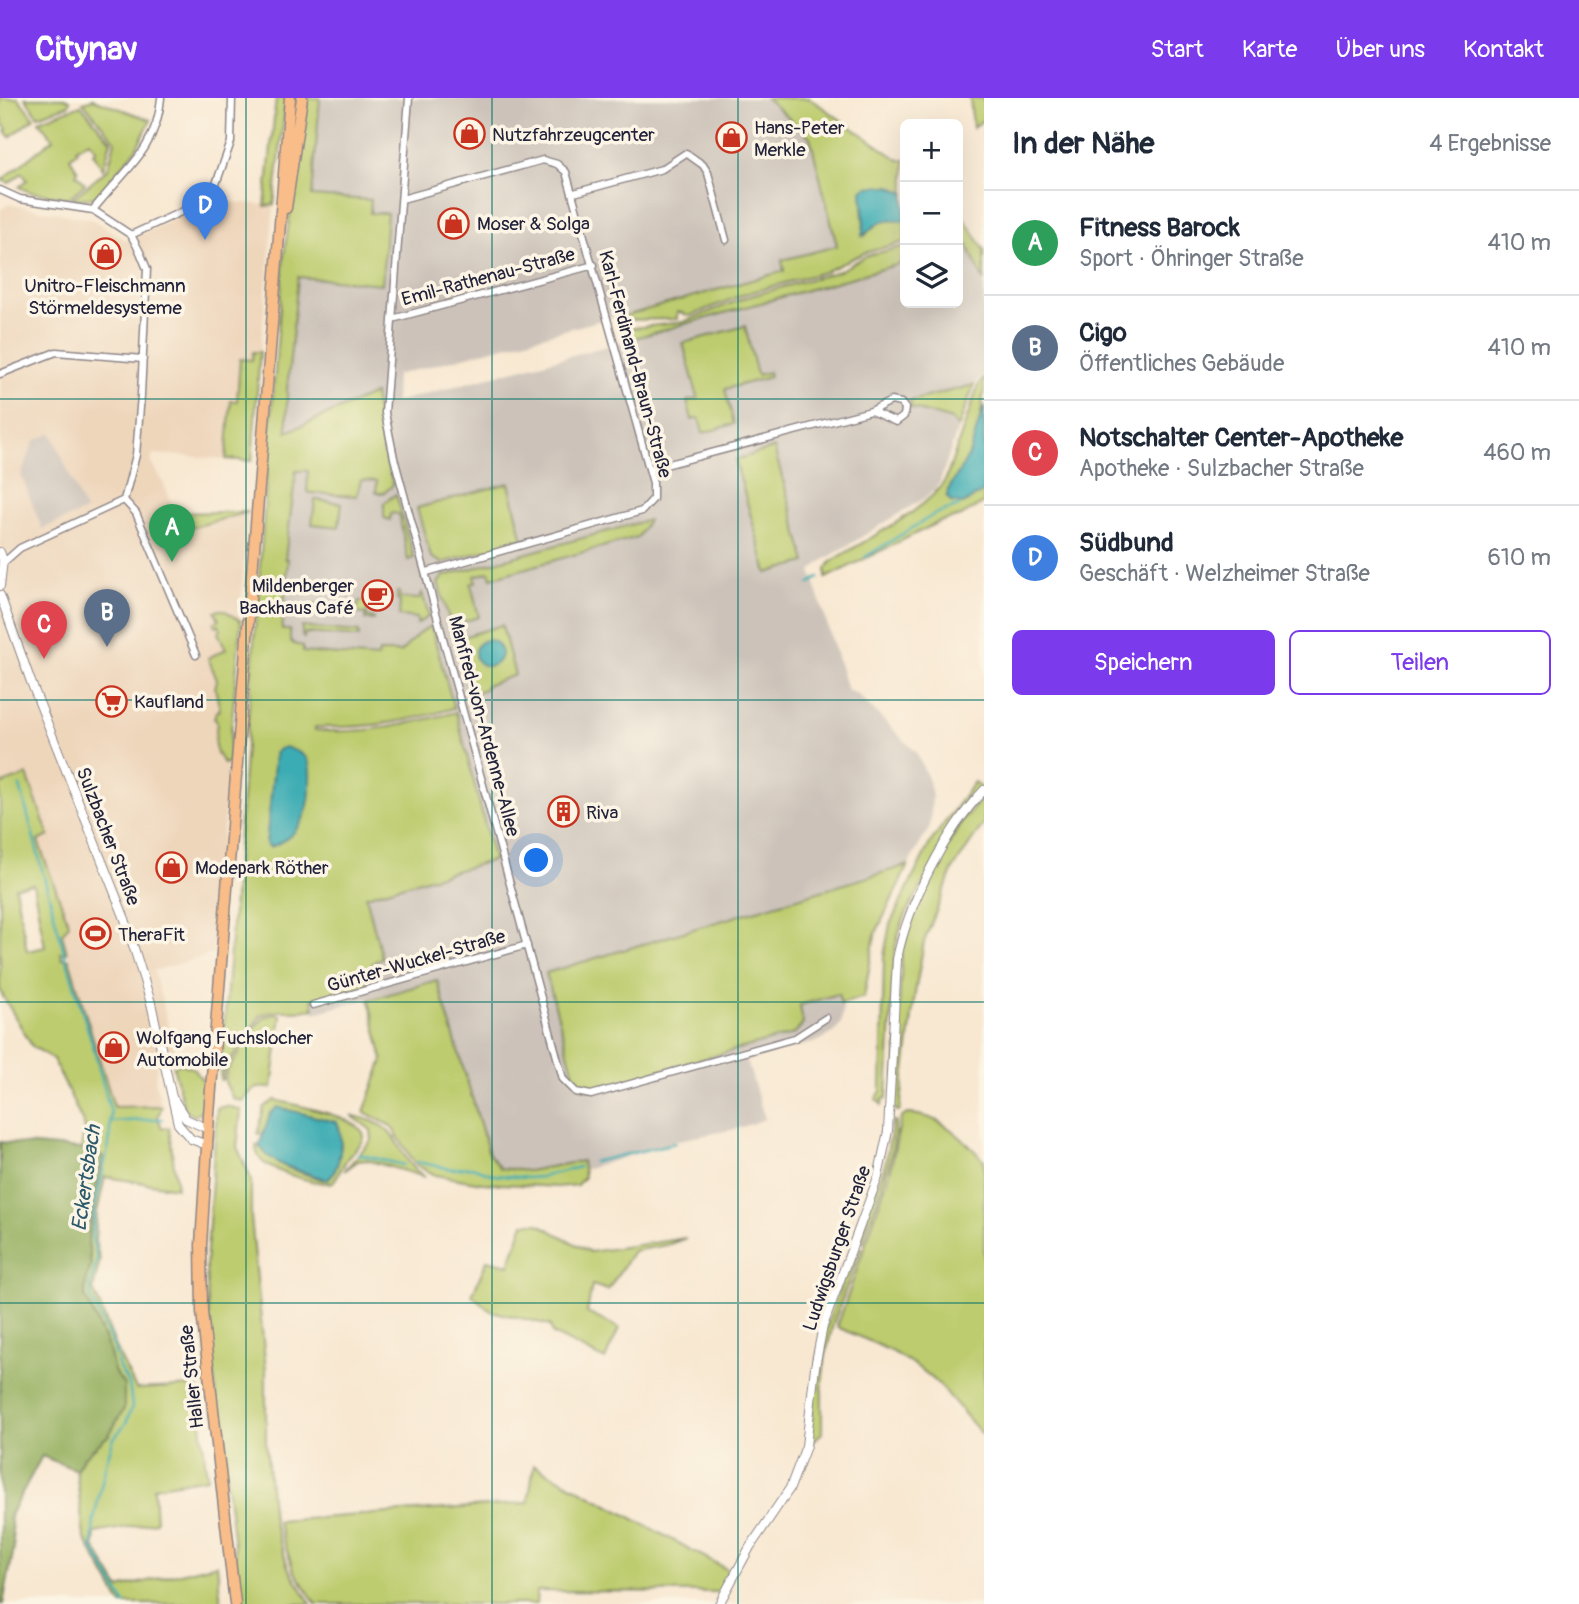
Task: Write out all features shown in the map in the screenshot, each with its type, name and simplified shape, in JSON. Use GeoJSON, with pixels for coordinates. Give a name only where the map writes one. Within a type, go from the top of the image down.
{"type":"FeatureCollection","features":[{"type":"Feature","properties":{"kind":"main road"},"geometry":{"type":"LineString","coordinates":[[279,248],[290,98]]}},
{"type":"Feature","properties":{"kind":"main road"},"geometry":{"type":"LineString","coordinates":[[279,248],[302,98]]}},
{"type":"Feature","properties":{"kind":"main road","name":"Haller Straße"},"geometry":{"type":"LineString","coordinates":[[235,1604],[202,1312],[201,1245],[279,248]]}},
{"type":"Feature","properties":{"kind":"street"},"geometry":{"type":"LineString","coordinates":[[93,210],[147,145],[159,120],[162,98]]}},
{"type":"Feature","properties":{"kind":"street"},"geometry":{"type":"LineString","coordinates":[[131,235],[211,198],[231,142],[232,98]]}},
{"type":"Feature","properties":{"kind":"street","name":"Manfred-von-Ardenne-Allee"},"geometry":{"type":"LineString","coordinates":[[410,98],[385,413],[394,458],[563,1079],[572,1090],[591,1095],[795,1038],[826,1018]]}},
{"type":"Feature","properties":{"kind":"street"},"geometry":{"type":"LineString","coordinates":[[574,193],[662,169],[686,153],[704,165],[708,173],[726,240]]}},
{"type":"Feature","properties":{"kind":"street","name":"Karl-Ferdinand-Braun-Straße"},"geometry":{"type":"LineString","coordinates":[[402,199],[543,160],[557,164],[566,172],[650,469],[654,495],[651,504],[642,511],[426,572]]}},
{"type":"Feature","properties":{"kind":"street"},"geometry":{"type":"LineString","coordinates":[[0,190],[5,197],[93,210],[131,235],[147,269],[136,455],[124,500]]}},
{"type":"Feature","properties":{"kind":"street","name":"Emil-Rathenau-Straße"},"geometry":{"type":"LineString","coordinates":[[391,319],[594,265]]}},
{"type":"Feature","properties":{"kind":"street"},"geometry":{"type":"LineString","coordinates":[[0,374],[56,352],[143,359]]}},
{"type":"Feature","properties":{"kind":"street"},"geometry":{"type":"LineString","coordinates":[[650,469],[871,411],[895,400],[904,405],[905,412],[896,422],[871,411]]}},
{"type":"Feature","properties":{"kind":"street"},"geometry":{"type":"LineString","coordinates":[[0,586],[0,551],[20,548],[124,500]]}},
{"type":"Feature","properties":{"kind":"street"},"geometry":{"type":"LineString","coordinates":[[124,500],[136,513],[196,655]]}},
{"type":"Feature","properties":{"kind":"street"},"geometry":{"type":"LineString","coordinates":[[1,565],[20,548]]}},
{"type":"Feature","properties":{"kind":"street","name":"Sulzbacher Straße"},"geometry":{"type":"LineString","coordinates":[[0,595],[31,682],[125,919],[151,1003],[181,1129],[191,1139],[207,1144]]}},
{"type":"Feature","properties":{"kind":"street","name":"Ludwigsburger Straße"},"geometry":{"type":"LineString","coordinates":[[722,1604],[750,1547],[790,1488],[806,1446],[815,1367],[823,1326],[878,1177],[888,1131],[897,959],[908,918],[945,842],[984,790]]}},
{"type":"Feature","properties":{"kind":"street","name":"Günter-Wuckel-Straße"},"geometry":{"type":"LineString","coordinates":[[313,1005],[527,945]]}},
{"type":"Feature","properties":{"kind":"street"},"geometry":{"type":"LineString","coordinates":[[171,1094],[186,1119],[208,1129]]}},
{"type":"Feature","properties":{"kind":"shaded area"},"geometry":{"type":"Polygon","coordinates":[[[320,98],[766,98],[810,136],[838,246],[784,259],[785,271],[396,375],[395,402],[626,341],[808,289],[900,257],[900,308],[963,308],[963,245],[967,244],[984,281],[984,374],[974,385],[910,401],[911,408],[953,420],[958,428],[939,484],[928,496],[821,562],[811,571],[847,690],[857,694],[916,752],[929,781],[932,796],[930,827],[908,865],[546,973],[589,1089],[794,1034],[800,1005],[839,994],[843,1010],[841,1023],[835,1032],[816,1042],[747,1061],[765,1119],[736,1129],[679,1140],[584,1170],[581,1161],[528,1171],[500,1168],[489,1154],[437,980],[315,1013],[311,1000],[367,985],[369,968],[373,961],[382,958],[366,896],[494,860],[431,626],[418,634],[401,652],[379,652],[378,658],[303,652],[303,646],[290,640],[289,630],[282,630],[288,560],[285,559],[296,471],[308,471],[307,491],[359,495],[360,480],[377,481],[376,492],[393,485],[383,449],[378,413],[287,433],[287,390],[298,277],[381,284],[370,200],[312,196],[320,98]]]}},
{"type":"Feature","properties":{"kind":"shaded area"},"geometry":{"type":"Polygon","coordinates":[[[214,201],[274,205],[260,352],[253,352],[252,360],[240,360],[237,402],[231,402],[226,459],[153,454],[151,463],[162,480],[183,530],[248,512],[213,954],[154,971],[176,1055],[157,1064],[155,1081],[162,1106],[114,1107],[62,934],[69,924],[38,840],[49,836],[0,785],[0,210],[9,204],[91,219],[127,241],[214,201]]]}},
{"type":"Feature","properties":{"kind":"shaded area"},"geometry":{"type":"Polygon","coordinates":[[[52,433],[85,511],[42,529],[21,475],[34,441],[52,433]]]}},
{"type":"Feature","properties":{"kind":"green space"},"geometry":{"type":"Polygon","coordinates":[[[0,98],[18,98],[34,118],[10,137],[5,131],[7,129],[0,124],[3,119],[0,115],[0,98]]]}},
{"type":"Feature","properties":{"kind":"green space"},"geometry":{"type":"Polygon","coordinates":[[[25,98],[70,100],[69,105],[38,116],[25,98]]]}},
{"type":"Feature","properties":{"kind":"green space"},"geometry":{"type":"Polygon","coordinates":[[[276,98],[286,98],[274,205],[265,206],[276,98]]]}},
{"type":"Feature","properties":{"kind":"green space"},"geometry":{"type":"Polygon","coordinates":[[[307,98],[320,98],[312,196],[371,200],[370,213],[387,213],[382,284],[298,277],[287,390],[287,432],[374,394],[383,449],[393,485],[384,493],[376,493],[377,481],[361,480],[357,496],[310,493],[307,491],[308,471],[296,471],[285,559],[288,559],[282,630],[290,630],[290,640],[303,646],[303,652],[378,658],[379,652],[401,652],[418,634],[431,626],[454,708],[385,724],[315,727],[315,730],[368,730],[456,712],[494,860],[366,896],[382,958],[370,968],[367,985],[312,1000],[314,1009],[261,1015],[220,1080],[284,255],[307,98]]]}},
{"type":"Feature","properties":{"kind":"green space"},"geometry":{"type":"Polygon","coordinates":[[[766,98],[809,98],[900,160],[900,191],[890,186],[862,209],[865,236],[882,222],[900,221],[900,243],[864,253],[824,272],[745,294],[692,315],[686,316],[677,312],[677,319],[624,320],[620,317],[784,271],[782,260],[837,246],[810,137],[766,98]]]}},
{"type":"Feature","properties":{"kind":"green space"},"geometry":{"type":"Polygon","coordinates":[[[970,98],[984,98],[984,119],[973,128],[970,98]]]}},
{"type":"Feature","properties":{"kind":"green space"},"geometry":{"type":"Polygon","coordinates":[[[93,99],[151,120],[136,149],[100,194],[93,198],[76,199],[73,198],[108,169],[115,141],[83,102],[93,99]]]}},
{"type":"Feature","properties":{"kind":"green space"},"geometry":{"type":"Polygon","coordinates":[[[81,105],[111,141],[103,169],[93,153],[96,150],[89,141],[76,149],[77,152],[70,158],[78,171],[76,174],[85,184],[69,198],[30,192],[19,187],[27,180],[22,173],[9,183],[2,180],[53,139],[39,121],[81,105]]]}},
{"type":"Feature","properties":{"kind":"green space"},"geometry":{"type":"Polygon","coordinates":[[[963,217],[984,249],[984,281],[967,244],[963,245],[963,217]]]}},
{"type":"Feature","properties":{"kind":"green space"},"geometry":{"type":"Polygon","coordinates":[[[900,247],[900,264],[628,340],[624,329],[683,322],[747,297],[839,271],[866,256],[900,247]]]}},
{"type":"Feature","properties":{"kind":"green space"},"geometry":{"type":"Polygon","coordinates":[[[745,326],[757,375],[769,372],[770,377],[725,389],[734,424],[703,433],[699,418],[692,420],[687,401],[698,398],[683,343],[745,326]]]}},
{"type":"Feature","properties":{"kind":"green space"},"geometry":{"type":"Polygon","coordinates":[[[253,352],[260,352],[252,461],[226,459],[231,401],[237,401],[240,359],[252,360],[253,352]]]}},
{"type":"Feature","properties":{"kind":"green space"},"geometry":{"type":"Polygon","coordinates":[[[984,378],[982,408],[975,437],[964,464],[948,490],[963,504],[984,491],[984,503],[961,516],[939,522],[826,578],[826,569],[831,562],[893,525],[936,492],[946,479],[978,386],[984,378]]]}},
{"type":"Feature","properties":{"kind":"green space"},"geometry":{"type":"Polygon","coordinates":[[[974,385],[958,428],[952,420],[911,408],[910,401],[974,385]]]}},
{"type":"Feature","properties":{"kind":"green space"},"geometry":{"type":"Polygon","coordinates":[[[774,448],[806,562],[767,573],[735,460],[774,448]]]}},
{"type":"Feature","properties":{"kind":"green space"},"geometry":{"type":"Polygon","coordinates":[[[509,483],[523,540],[442,563],[431,557],[417,508],[509,483]]]}},
{"type":"Feature","properties":{"kind":"green space"},"geometry":{"type":"Polygon","coordinates":[[[396,494],[414,558],[408,560],[399,514],[391,513],[390,520],[384,518],[384,503],[396,494]]]}},
{"type":"Feature","properties":{"kind":"green space"},"geometry":{"type":"Polygon","coordinates":[[[315,500],[342,503],[339,527],[312,524],[315,500]]]}},
{"type":"Feature","properties":{"kind":"green space"},"geometry":{"type":"Polygon","coordinates":[[[248,512],[183,530],[174,513],[248,512]]]}},
{"type":"Feature","properties":{"kind":"green space"},"geometry":{"type":"Polygon","coordinates":[[[648,520],[638,537],[491,578],[489,572],[475,576],[476,582],[471,584],[479,617],[451,625],[438,583],[444,576],[648,520]]]}},
{"type":"Feature","properties":{"kind":"green space"},"geometry":{"type":"Polygon","coordinates":[[[397,592],[400,592],[400,598],[419,599],[422,593],[429,616],[417,624],[417,618],[399,616],[400,601],[397,600],[397,592]]]}},
{"type":"Feature","properties":{"kind":"green space"},"geometry":{"type":"Polygon","coordinates":[[[359,601],[367,601],[367,617],[374,620],[365,620],[365,614],[319,610],[318,615],[313,614],[314,603],[358,607],[359,601]]]}},
{"type":"Feature","properties":{"kind":"green space"},"geometry":{"type":"Polygon","coordinates":[[[224,610],[241,621],[228,763],[224,764],[215,748],[217,721],[214,718],[220,710],[215,688],[217,680],[208,658],[226,649],[218,633],[221,630],[219,625],[215,626],[214,623],[219,620],[215,612],[224,610]]]}},
{"type":"Feature","properties":{"kind":"green space"},"geometry":{"type":"Polygon","coordinates":[[[502,625],[515,675],[470,694],[456,639],[502,625]]]}},
{"type":"Feature","properties":{"kind":"green space"},"geometry":{"type":"Polygon","coordinates":[[[302,627],[359,632],[359,637],[305,633],[304,638],[302,627]]]}},
{"type":"Feature","properties":{"kind":"green space"},"geometry":{"type":"Polygon","coordinates":[[[27,775],[49,836],[38,841],[69,924],[62,934],[67,953],[61,953],[62,959],[69,959],[114,1107],[162,1106],[158,1117],[162,1128],[169,1128],[177,1188],[105,1177],[97,1212],[95,1241],[100,1260],[93,1289],[136,1389],[197,1386],[207,1478],[154,1487],[156,1522],[95,1533],[94,1546],[119,1588],[217,1564],[221,1604],[121,1604],[84,1537],[76,1470],[83,1458],[109,1435],[124,1385],[114,1371],[109,1349],[85,1296],[86,1279],[91,1266],[88,1240],[103,1158],[81,1149],[85,1127],[53,1059],[32,1046],[0,991],[0,785],[27,775]],[[33,884],[15,887],[27,951],[45,947],[33,884]]]}},
{"type":"Feature","properties":{"kind":"green space"},"geometry":{"type":"Polygon","coordinates":[[[974,782],[981,788],[910,906],[901,926],[893,974],[887,1098],[883,1099],[882,1105],[876,1099],[881,1091],[884,956],[890,924],[930,843],[974,782]]]}},
{"type":"Feature","properties":{"kind":"green space"},"geometry":{"type":"Polygon","coordinates":[[[984,795],[984,823],[953,869],[924,942],[900,1110],[897,1111],[894,1106],[902,952],[915,909],[932,874],[962,822],[984,795]]]}},
{"type":"Feature","properties":{"kind":"green space"},"geometry":{"type":"Polygon","coordinates":[[[908,865],[875,935],[864,997],[841,1004],[838,994],[800,1005],[803,1024],[794,1034],[596,1088],[586,1089],[577,1085],[546,973],[908,865]]]}},
{"type":"Feature","properties":{"kind":"green space"},"geometry":{"type":"Polygon","coordinates":[[[437,980],[489,1154],[500,1168],[528,1171],[582,1161],[584,1177],[577,1185],[557,1187],[482,1183],[435,1175],[416,1165],[391,1126],[364,1112],[383,1060],[369,1000],[437,980]]]}},
{"type":"Feature","properties":{"kind":"green space"},"geometry":{"type":"Polygon","coordinates":[[[281,1015],[272,1088],[254,1089],[243,1101],[233,1099],[225,1082],[226,1072],[257,1025],[264,1017],[281,1015]]]}},
{"type":"Feature","properties":{"kind":"green space"},"geometry":{"type":"Polygon","coordinates":[[[181,1064],[193,1068],[206,1084],[203,1109],[195,1116],[185,1111],[173,1066],[181,1064]]]}},
{"type":"Feature","properties":{"kind":"green space"},"geometry":{"type":"Polygon","coordinates":[[[275,1100],[340,1118],[361,1130],[363,1142],[348,1157],[333,1182],[297,1177],[267,1165],[261,1159],[256,1145],[262,1147],[281,1165],[323,1180],[341,1147],[339,1126],[270,1114],[265,1134],[258,1134],[264,1107],[275,1100]]]}},
{"type":"Feature","properties":{"kind":"green space"},"geometry":{"type":"Polygon","coordinates":[[[227,1106],[241,1110],[237,1147],[251,1179],[251,1217],[266,1371],[266,1444],[273,1520],[288,1567],[311,1604],[241,1604],[210,1342],[206,1266],[217,1108],[227,1106]]]}},
{"type":"Feature","properties":{"kind":"green space"},"geometry":{"type":"Polygon","coordinates":[[[907,1114],[931,1118],[941,1123],[984,1160],[984,1436],[922,1370],[887,1349],[837,1327],[890,1172],[901,1118],[907,1114]]]}},
{"type":"Feature","properties":{"kind":"green space"},"geometry":{"type":"Polygon","coordinates":[[[351,1115],[374,1122],[387,1130],[412,1166],[425,1177],[367,1160],[358,1161],[344,1171],[372,1140],[371,1130],[351,1115]]]}},
{"type":"Feature","properties":{"kind":"green space"},"geometry":{"type":"Polygon","coordinates":[[[893,1121],[896,1122],[888,1168],[863,1242],[858,1241],[885,1164],[893,1121]]]}},
{"type":"Feature","properties":{"kind":"green space"},"geometry":{"type":"Polygon","coordinates":[[[0,1142],[81,1149],[103,1157],[92,1207],[88,1242],[91,1266],[86,1279],[85,1296],[109,1349],[114,1371],[124,1385],[124,1409],[109,1435],[83,1458],[76,1470],[42,1456],[10,1515],[14,1548],[3,1604],[0,1604],[0,1142]]]}},
{"type":"Feature","properties":{"kind":"green space"},"geometry":{"type":"Polygon","coordinates":[[[524,1223],[537,1223],[590,1252],[686,1238],[667,1245],[633,1251],[608,1290],[592,1285],[587,1313],[619,1328],[605,1360],[553,1334],[550,1325],[491,1311],[472,1295],[487,1260],[509,1265],[524,1223]]]}},
{"type":"Feature","properties":{"kind":"green space"},"geometry":{"type":"Polygon","coordinates":[[[855,1245],[861,1248],[833,1324],[826,1353],[822,1382],[822,1433],[811,1443],[813,1395],[821,1342],[855,1245]]]}},
{"type":"Feature","properties":{"kind":"green space"},"geometry":{"type":"Polygon","coordinates":[[[534,1465],[732,1572],[721,1592],[537,1591],[536,1604],[316,1604],[293,1569],[277,1521],[528,1503],[534,1465]]]}},
{"type":"Feature","properties":{"kind":"water"},"geometry":{"type":"Polygon","coordinates":[[[890,186],[900,191],[900,220],[883,221],[862,236],[862,190],[867,187],[890,186]]]}},
{"type":"Feature","properties":{"kind":"water"},"geometry":{"type":"Polygon","coordinates":[[[984,406],[984,491],[963,504],[951,502],[947,496],[948,490],[969,455],[984,406]]]}},
{"type":"Feature","properties":{"kind":"water"},"geometry":{"type":"Polygon","coordinates":[[[488,640],[497,644],[501,653],[497,662],[488,666],[479,662],[475,653],[479,644],[488,640]]]}},
{"type":"Feature","properties":{"kind":"water"},"geometry":{"type":"Polygon","coordinates":[[[285,747],[301,754],[308,761],[310,794],[305,814],[296,830],[280,843],[270,847],[266,844],[275,754],[285,747]]]}},
{"type":"Feature","properties":{"kind":"water"},"geometry":{"type":"Polygon","coordinates":[[[277,1107],[337,1122],[340,1152],[336,1168],[328,1180],[282,1165],[259,1146],[270,1114],[277,1107]]]}},
{"type":"Feature","properties":{"kind":"waterway"},"geometry":{"type":"LineString","coordinates":[[865,557],[935,514],[959,506]]}},
{"type":"Feature","properties":{"kind":"waterway"},"geometry":{"type":"LineString","coordinates":[[809,584],[819,577]]}},
{"type":"Feature","properties":{"kind":"waterway","name":"Eckertsbach"},"geometry":{"type":"LineString","coordinates":[[20,786],[64,952],[111,1113],[109,1144],[95,1207],[92,1238],[97,1260],[90,1284],[91,1298],[114,1347],[119,1368],[129,1384],[132,1406],[126,1423],[114,1438],[107,1459],[94,1519],[92,1547],[125,1604]]}},
{"type":"Feature","properties":{"kind":"waterway"},"geometry":{"type":"LineString","coordinates":[[110,1122],[162,1119]]}},
{"type":"Feature","properties":{"kind":"waterway"},"geometry":{"type":"LineString","coordinates":[[593,1162],[675,1143]]}},
{"type":"Feature","properties":{"kind":"waterway"},"geometry":{"type":"LineString","coordinates":[[358,1154],[404,1165]]}},
{"type":"Feature","properties":{"kind":"waterway"},"geometry":{"type":"LineString","coordinates":[[417,1162],[452,1169],[472,1167],[494,1175],[528,1178],[579,1167]]}},
{"type":"Feature","properties":{"kind":"place","name":"Nutzfahrzeugcenter"},"geometry":{"type":"Point","coordinates":[469,134]}},
{"type":"Feature","properties":{"kind":"place","name":"Hans-Peter Merkle"},"geometry":{"type":"Point","coordinates":[731,138]}},
{"type":"Feature","properties":{"kind":"place","name":"Moser & Solga"},"geometry":{"type":"Point","coordinates":[454,223]}},
{"type":"Feature","properties":{"kind":"place","name":"Südbund"},"geometry":{"type":"Point","coordinates":[205,240]}},
{"type":"Feature","properties":{"kind":"place","name":"Unitro-Fleischmann Störmeldesysteme"},"geometry":{"type":"Point","coordinates":[105,254]}},
{"type":"Feature","properties":{"kind":"place","name":"Fitness Barock"},"geometry":{"type":"Point","coordinates":[172,562]}},
{"type":"Feature","properties":{"kind":"place","name":"Mildenberger Backhaus Café"},"geometry":{"type":"Point","coordinates":[377,596]}},
{"type":"Feature","properties":{"kind":"place","name":"Cigo"},"geometry":{"type":"Point","coordinates":[107,647]}},
{"type":"Feature","properties":{"kind":"place","name":"Notschalter Center-Apotheke"},"geometry":{"type":"Point","coordinates":[44,659]}},
{"type":"Feature","properties":{"kind":"place","name":"Kaufland"},"geometry":{"type":"Point","coordinates":[111,701]}},
{"type":"Feature","properties":{"kind":"place","name":"Riva"},"geometry":{"type":"Point","coordinates":[563,812]}},
{"type":"Feature","properties":{"kind":"place","name":"Modepark Röther"},"geometry":{"type":"Point","coordinates":[172,867]}},
{"type":"Feature","properties":{"kind":"place","name":"TheraFit"},"geometry":{"type":"Point","coordinates":[95,934]}},
{"type":"Feature","properties":{"kind":"place","name":"Wolfgang Fuchslocher Automobile"},"geometry":{"type":"Point","coordinates":[113,1048]}}]}
